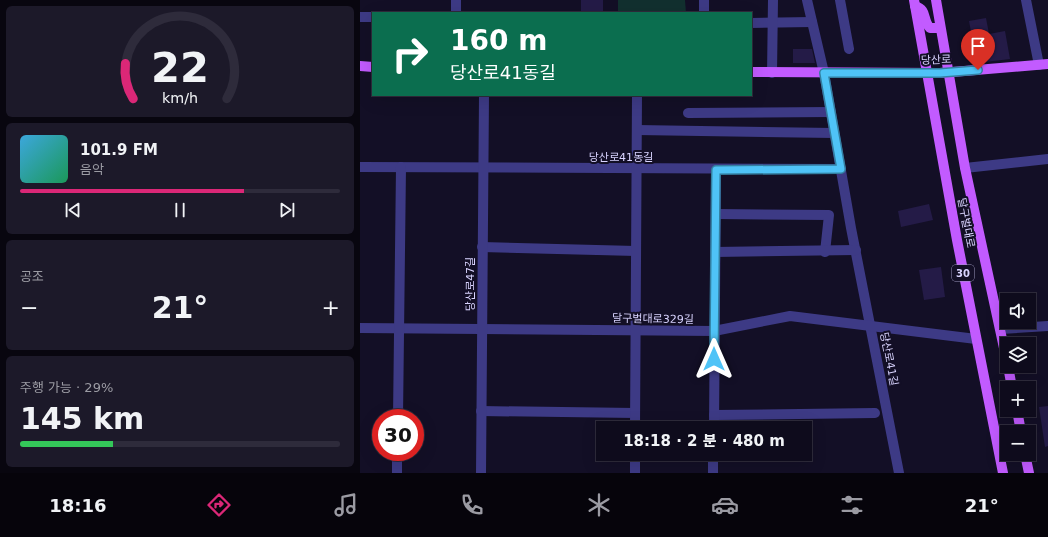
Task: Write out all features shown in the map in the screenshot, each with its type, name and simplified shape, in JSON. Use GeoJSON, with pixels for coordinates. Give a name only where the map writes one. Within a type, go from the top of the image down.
{"type":"FeatureCollection","features":[{"type":"Feature","properties":{"kind":"main road","name":"달구벌대로"},"geometry":{"type":"LineString","coordinates":[[936,0],[965,168],[1002,337]]}},
{"type":"Feature","properties":{"kind":"main road","name":"달구벌대로"},"geometry":{"type":"LineString","coordinates":[[914,3],[976,339],[1003,473]]}},
{"type":"Feature","properties":{"kind":"main road"},"geometry":{"type":"LineString","coordinates":[[914,3],[924,11],[927,25],[930,28],[940,28]]}},
{"type":"Feature","properties":{"kind":"main road","name":"당산로"},"geometry":{"type":"LineString","coordinates":[[752,72],[926,73],[1043,65]]}},
{"type":"Feature","properties":{"kind":"main road"},"geometry":{"type":"LineString","coordinates":[[360,66],[372,67]]}},
{"type":"Feature","properties":{"kind":"main road"},"geometry":{"type":"LineString","coordinates":[[1026,461],[1029,473]]}},
{"type":"Feature","properties":{"kind":"street"},"geometry":{"type":"LineString","coordinates":[[456,0],[456,12]]}},
{"type":"Feature","properties":{"kind":"street"},"geometry":{"type":"LineString","coordinates":[[704,0],[704,12]]}},
{"type":"Feature","properties":{"kind":"street"},"geometry":{"type":"LineString","coordinates":[[772,73],[773,0]]}},
{"type":"Feature","properties":{"kind":"street"},"geometry":{"type":"LineString","coordinates":[[807,0],[824,73]]}},
{"type":"Feature","properties":{"kind":"street"},"geometry":{"type":"LineString","coordinates":[[840,0],[849,49]]}},
{"type":"Feature","properties":{"kind":"street"},"geometry":{"type":"LineString","coordinates":[[1026,0],[1043,65]]}},
{"type":"Feature","properties":{"kind":"street"},"geometry":{"type":"LineString","coordinates":[[360,17],[372,17]]}},
{"type":"Feature","properties":{"kind":"street"},"geometry":{"type":"LineString","coordinates":[[752,23],[812,22]]}},
{"type":"Feature","properties":{"kind":"street","name":"당산로41길"},"geometry":{"type":"LineString","coordinates":[[824,73],[834,133],[899,473]]}},
{"type":"Feature","properties":{"kind":"street","name":"당산로47길"},"geometry":{"type":"LineString","coordinates":[[481,473],[484,96]]}},
{"type":"Feature","properties":{"kind":"street"},"geometry":{"type":"LineString","coordinates":[[635,421],[637,96]]}},
{"type":"Feature","properties":{"kind":"street"},"geometry":{"type":"LineString","coordinates":[[688,113],[831,112]]}},
{"type":"Feature","properties":{"kind":"street"},"geometry":{"type":"LineString","coordinates":[[637,130],[834,133]]}},
{"type":"Feature","properties":{"kind":"street"},"geometry":{"type":"LineString","coordinates":[[965,168],[1048,159]]}},
{"type":"Feature","properties":{"kind":"street","name":"당산로41동길"},"geometry":{"type":"LineString","coordinates":[[360,167],[716,170],[841,169]]}},
{"type":"Feature","properties":{"kind":"street"},"geometry":{"type":"LineString","coordinates":[[398,409],[401,168]]}},
{"type":"Feature","properties":{"kind":"street"},"geometry":{"type":"LineString","coordinates":[[714,421],[716,170]]}},
{"type":"Feature","properties":{"kind":"street"},"geometry":{"type":"LineString","coordinates":[[716,214],[829,215],[825,252]]}},
{"type":"Feature","properties":{"kind":"street"},"geometry":{"type":"LineString","coordinates":[[482,247],[636,251]]}},
{"type":"Feature","properties":{"kind":"street"},"geometry":{"type":"LineString","coordinates":[[715,252],[825,252],[856,250]]}},
{"type":"Feature","properties":{"kind":"street","name":"달구벌대로329길"},"geometry":{"type":"LineString","coordinates":[[360,328],[714,331],[790,316],[976,339]]}},
{"type":"Feature","properties":{"kind":"street"},"geometry":{"type":"LineString","coordinates":[[1036,327],[1048,326]]}},
{"type":"Feature","properties":{"kind":"street"},"geometry":{"type":"LineString","coordinates":[[481,411],[635,413]]}},
{"type":"Feature","properties":{"kind":"street"},"geometry":{"type":"LineString","coordinates":[[714,415],[875,413]]}},
{"type":"Feature","properties":{"kind":"street"},"geometry":{"type":"LineString","coordinates":[[397,461],[397,473]]}},
{"type":"Feature","properties":{"kind":"street"},"geometry":{"type":"LineString","coordinates":[[634,473],[635,461]]}},
{"type":"Feature","properties":{"kind":"street"},"geometry":{"type":"LineString","coordinates":[[713,461],[713,473]]}},
{"type":"Feature","properties":{"kind":"green space"},"geometry":{"type":"Polygon","coordinates":[[[618,0],[685,0],[686,12],[618,12],[618,0]]]}},
{"type":"Feature","properties":{"kind":"building"},"geometry":{"type":"Polygon","coordinates":[[[581,0],[603,0],[603,12],[581,12],[581,0]]]}},
{"type":"Feature","properties":{"kind":"building"},"geometry":{"type":"Polygon","coordinates":[[[986,18],[989,34],[1005,31],[1010,59],[977,63],[969,21],[986,18]]]}},
{"type":"Feature","properties":{"kind":"building"},"geometry":{"type":"Polygon","coordinates":[[[793,49],[812,49],[815,63],[793,63],[793,49]]]}},
{"type":"Feature","properties":{"kind":"building"},"geometry":{"type":"Polygon","coordinates":[[[929,204],[933,220],[901,227],[898,211],[929,204]]]}},
{"type":"Feature","properties":{"kind":"building"},"geometry":{"type":"Polygon","coordinates":[[[941,267],[945,297],[924,300],[919,270],[941,267]]]}},
{"type":"Feature","properties":{"kind":"building"},"geometry":{"type":"Polygon","coordinates":[[[1048,406],[1048,446],[1045,447],[1039,407],[1048,406]]]}},
{"type":"Feature","properties":{"kind":"route"},"geometry":{"type":"LineString","coordinates":[[714,359],[716,170],[841,169],[824,73],[940,73],[978,70]]}}]}
